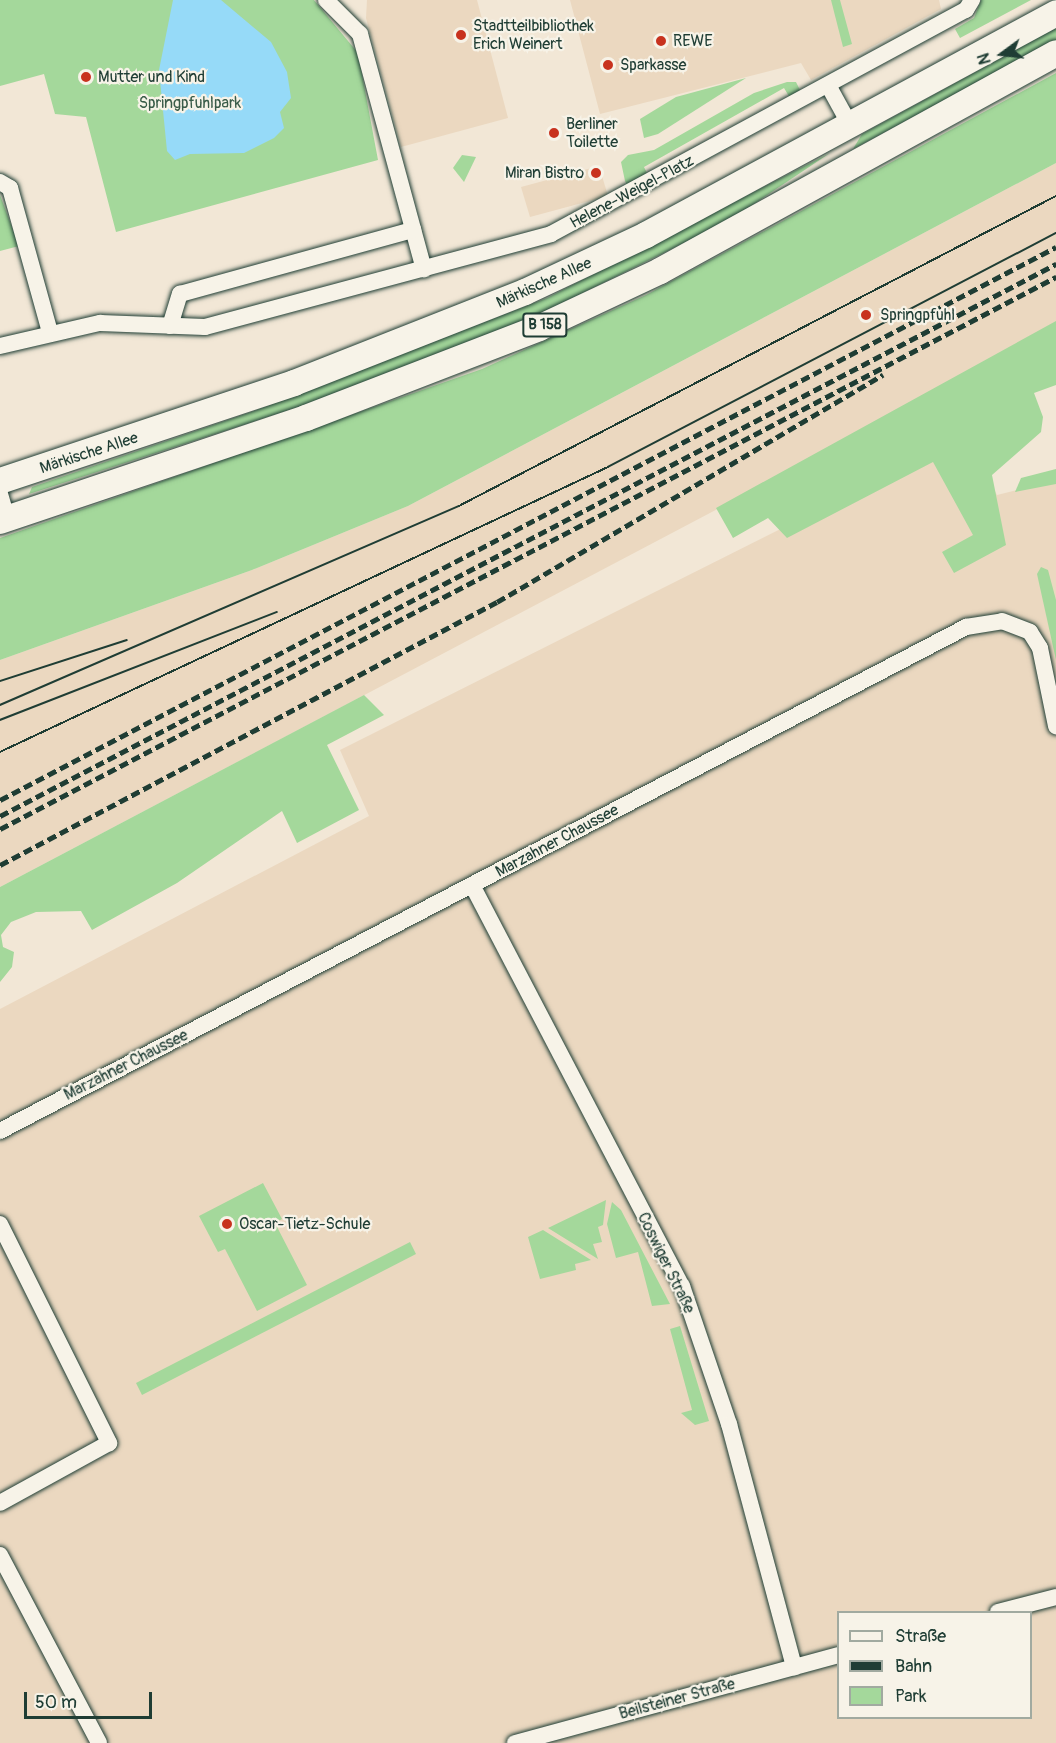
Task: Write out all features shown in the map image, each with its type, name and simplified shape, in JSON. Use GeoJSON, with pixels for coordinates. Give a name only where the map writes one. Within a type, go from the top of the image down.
{"type":"FeatureCollection","features":[{"type":"Feature","properties":{"kind":"main road","name":"Märkische Allee"},"geometry":{"type":"LineString","coordinates":[[0,481],[417,338],[588,263],[1056,13]]}},
{"type":"Feature","properties":{"kind":"main road","name":"B 158"},"geometry":{"type":"LineString","coordinates":[[3,520],[441,368],[630,285],[1056,53]]}},
{"type":"Feature","properties":{"kind":"main road"},"geometry":{"type":"LineString","coordinates":[[737,228],[765,198],[843,154],[850,145],[850,125]]}},
{"type":"Feature","properties":{"kind":"street"},"geometry":{"type":"LineString","coordinates":[[326,0],[360,34],[423,269]]}},
{"type":"Feature","properties":{"kind":"street","name":"Helene-Weigel-Platz"},"geometry":{"type":"LineString","coordinates":[[170,326],[206,327],[561,230],[966,10],[972,0]]}},
{"type":"Feature","properties":{"kind":"street"},"geometry":{"type":"LineString","coordinates":[[828,85],[850,125]]}},
{"type":"Feature","properties":{"kind":"street"},"geometry":{"type":"LineString","coordinates":[[0,182],[10,188],[50,332]]}},
{"type":"Feature","properties":{"kind":"street"},"geometry":{"type":"LineString","coordinates":[[0,346],[50,332],[100,322],[170,326],[180,294],[413,230]]}},
{"type":"Feature","properties":{"kind":"street"},"geometry":{"type":"LineString","coordinates":[[0,494],[3,520]]}},
{"type":"Feature","properties":{"kind":"street","name":"Marzahner Chaussee"},"geometry":{"type":"LineString","coordinates":[[0,1131],[966,627],[1002,621],[1030,632],[1040,648],[1056,726]]}},
{"type":"Feature","properties":{"kind":"street","name":"Coswiger Straße"},"geometry":{"type":"LineString","coordinates":[[472,885],[682,1286],[729,1424],[794,1667]]}},
{"type":"Feature","properties":{"kind":"street"},"geometry":{"type":"LineString","coordinates":[[0,1224],[109,1443],[0,1503]]}},
{"type":"Feature","properties":{"kind":"street"},"geometry":{"type":"LineString","coordinates":[[0,1555],[99,1743]]}},
{"type":"Feature","properties":{"kind":"street"},"geometry":{"type":"LineString","coordinates":[[1002,1611],[1056,1597]]}},
{"type":"Feature","properties":{"kind":"street","name":"Beilsteiner Straße"},"geometry":{"type":"LineString","coordinates":[[515,1743],[837,1655]]}},
{"type":"Feature","properties":{"kind":"shaded area"},"geometry":{"type":"Polygon","coordinates":[[[367,0],[477,0],[508,118],[401,147],[366,18],[367,0]]]}},
{"type":"Feature","properties":{"kind":"shaded area"},"geometry":{"type":"Polygon","coordinates":[[[570,0],[939,0],[941,9],[811,80],[801,63],[600,114],[570,0]]]}},
{"type":"Feature","properties":{"kind":"shaded area"},"geometry":{"type":"Polygon","coordinates":[[[1056,163],[1056,323],[746,494],[0,887],[0,660],[252,570],[408,506],[1056,163]]]}},
{"type":"Feature","properties":{"kind":"shaded area"},"geometry":{"type":"Polygon","coordinates":[[[599,166],[608,196],[530,217],[521,187],[599,166]]]}},
{"type":"Feature","properties":{"kind":"shaded area"},"geometry":{"type":"Polygon","coordinates":[[[966,436],[997,495],[1056,480],[1056,1743],[0,1743],[0,1009],[369,816],[340,750],[966,436]]]}},
{"type":"Feature","properties":{"kind":"green space","name":"Springpfuhlpark"},"geometry":{"type":"Polygon","coordinates":[[[0,0],[314,0],[358,53],[378,160],[116,232],[86,117],[55,114],[44,74],[0,86],[0,0]]]}},
{"type":"Feature","properties":{"kind":"green space"},"geometry":{"type":"Polygon","coordinates":[[[831,0],[840,0],[852,44],[843,47],[831,0]]]}},
{"type":"Feature","properties":{"kind":"green space"},"geometry":{"type":"Polygon","coordinates":[[[981,0],[1031,0],[960,38],[955,29],[974,18],[981,0]]]}},
{"type":"Feature","properties":{"kind":"green space"},"geometry":{"type":"Polygon","coordinates":[[[1056,28],[1056,41],[853,149],[862,134],[1056,28]]]}},
{"type":"Feature","properties":{"kind":"green space"},"geometry":{"type":"Polygon","coordinates":[[[1056,73],[1056,163],[408,506],[252,570],[0,660],[0,538],[482,369],[646,295],[1056,73]]]}},
{"type":"Feature","properties":{"kind":"green space"},"geometry":{"type":"Polygon","coordinates":[[[746,78],[658,134],[644,138],[640,119],[676,97],[746,78]]]}},
{"type":"Feature","properties":{"kind":"green space"},"geometry":{"type":"Polygon","coordinates":[[[787,82],[796,82],[801,92],[790,98],[784,88],[644,167],[649,177],[629,188],[621,162],[628,155],[654,150],[754,93],[787,82]]]}},
{"type":"Feature","properties":{"kind":"green space"},"geometry":{"type":"Polygon","coordinates":[[[830,153],[730,220],[532,318],[345,392],[29,494],[32,487],[254,411],[547,298],[830,153]]]}},
{"type":"Feature","properties":{"kind":"green space"},"geometry":{"type":"Polygon","coordinates":[[[462,155],[476,157],[464,182],[453,168],[462,155]]]}},
{"type":"Feature","properties":{"kind":"green space"},"geometry":{"type":"Polygon","coordinates":[[[0,195],[19,246],[0,251],[0,195]]]}},
{"type":"Feature","properties":{"kind":"green space"},"geometry":{"type":"Polygon","coordinates":[[[1056,321],[1056,385],[1034,393],[1043,417],[1041,432],[992,475],[1006,545],[954,573],[942,552],[973,535],[933,462],[787,538],[768,518],[733,538],[716,508],[1056,321]]]}},
{"type":"Feature","properties":{"kind":"green space"},"geometry":{"type":"Polygon","coordinates":[[[1056,469],[1056,484],[1015,492],[1021,478],[1056,469]]]}},
{"type":"Feature","properties":{"kind":"green space"},"geometry":{"type":"Polygon","coordinates":[[[1041,567],[1048,570],[1056,600],[1056,660],[1037,574],[1041,567]]]}},
{"type":"Feature","properties":{"kind":"green space"},"geometry":{"type":"Polygon","coordinates":[[[364,695],[384,715],[327,745],[359,810],[297,843],[282,811],[177,883],[92,930],[81,911],[36,912],[11,922],[1,935],[3,947],[14,952],[12,967],[0,982],[0,887],[364,695]]]}},
{"type":"Feature","properties":{"kind":"green space"},"geometry":{"type":"Polygon","coordinates":[[[263,1183],[282,1219],[275,1223],[307,1285],[257,1311],[225,1249],[218,1252],[199,1216],[263,1183]]]}},
{"type":"Feature","properties":{"kind":"green space"},"geometry":{"type":"Polygon","coordinates":[[[606,1200],[603,1225],[598,1227],[602,1242],[593,1244],[598,1259],[548,1228],[606,1200]]]}},
{"type":"Feature","properties":{"kind":"green space"},"geometry":{"type":"Polygon","coordinates":[[[612,1202],[621,1210],[670,1304],[652,1306],[638,1252],[616,1258],[607,1224],[612,1202]]]}},
{"type":"Feature","properties":{"kind":"green space"},"geometry":{"type":"Polygon","coordinates":[[[543,1230],[591,1260],[575,1264],[576,1270],[540,1279],[528,1237],[543,1230]]]}},
{"type":"Feature","properties":{"kind":"green space"},"geometry":{"type":"Polygon","coordinates":[[[410,1242],[416,1254],[142,1395],[136,1383],[410,1242]]]}},
{"type":"Feature","properties":{"kind":"green space"},"geometry":{"type":"Polygon","coordinates":[[[680,1326],[709,1421],[695,1425],[681,1413],[692,1410],[670,1329],[680,1326]]]}},
{"type":"Feature","properties":{"kind":"water"},"geometry":{"type":"Polygon","coordinates":[[[173,0],[221,0],[271,42],[287,72],[291,98],[280,112],[284,128],[274,138],[244,153],[190,154],[175,160],[167,151],[159,70],[173,0]]]}},
{"type":"Feature","properties":{"kind":"tram line"},"geometry":{"type":"LineString","coordinates":[[0,705],[459,506],[1056,196]]}},
{"type":"Feature","properties":{"kind":"tram line"},"geometry":{"type":"LineString","coordinates":[[0,752],[608,467],[1056,233]]}},
{"type":"Feature","properties":{"kind":"tram line"},"geometry":{"type":"LineString","coordinates":[[0,720],[277,612]]}},
{"type":"Feature","properties":{"kind":"tram line"},"geometry":{"type":"LineString","coordinates":[[0,681],[127,640]]}},
{"type":"Feature","properties":{"kind":"railway"},"geometry":{"type":"LineString","coordinates":[[0,800],[1056,247]]}},
{"type":"Feature","properties":{"kind":"railway"},"geometry":{"type":"LineString","coordinates":[[0,816],[1056,264]]}},
{"type":"Feature","properties":{"kind":"railway"},"geometry":{"type":"LineString","coordinates":[[0,829],[1056,277]]}},
{"type":"Feature","properties":{"kind":"railway"},"geometry":{"type":"LineString","coordinates":[[0,865],[497,602],[883,375]]}},
{"type":"Feature","properties":{"kind":"place","name":"Stadtteilbibliothek Erich Weinert"},"geometry":{"type":"Point","coordinates":[461,35]}},
{"type":"Feature","properties":{"kind":"place","name":"REWE"},"geometry":{"type":"Point","coordinates":[661,41]}},
{"type":"Feature","properties":{"kind":"place","name":"Sparkasse"},"geometry":{"type":"Point","coordinates":[608,65]}},
{"type":"Feature","properties":{"kind":"place","name":"Mutter und Kind"},"geometry":{"type":"Point","coordinates":[86,77]}},
{"type":"Feature","properties":{"kind":"place","name":"Berliner Toilette"},"geometry":{"type":"Point","coordinates":[554,133]}},
{"type":"Feature","properties":{"kind":"place","name":"Miran Bistro"},"geometry":{"type":"Point","coordinates":[596,173]}},
{"type":"Feature","properties":{"kind":"place","name":"Springpfuhl"},"geometry":{"type":"Point","coordinates":[866,315]}},
{"type":"Feature","properties":{"kind":"place","name":"Oscar-Tietz-Schule"},"geometry":{"type":"Point","coordinates":[227,1224]}}]}
